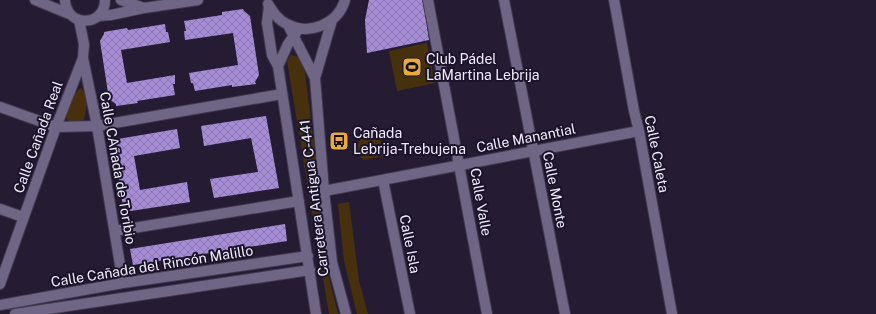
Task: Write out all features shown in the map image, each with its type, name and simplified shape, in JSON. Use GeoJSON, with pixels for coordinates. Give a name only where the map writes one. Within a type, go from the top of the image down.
{"type":"FeatureCollection","features":[{"type":"Feature","properties":{"kind":"street"},"geometry":{"type":"LineString","coordinates":[[35,0],[69,14],[74,18],[86,21],[144,8],[198,0]]}},
{"type":"Feature","properties":{"kind":"street"},"geometry":{"type":"LineString","coordinates":[[65,0],[66,8],[69,14]]}},
{"type":"Feature","properties":{"kind":"street","name":"Calle Cañada Real"},"geometry":{"type":"LineString","coordinates":[[84,44],[96,18],[103,10],[105,0]]}},
{"type":"Feature","properties":{"kind":"street"},"geometry":{"type":"LineString","coordinates":[[121,0],[144,8]]}},
{"type":"Feature","properties":{"kind":"street"},"geometry":{"type":"LineString","coordinates":[[278,66],[297,32],[322,26],[332,20],[339,12],[345,0]]}},
{"type":"Feature","properties":{"kind":"street","name":"Calle Valle"},"geometry":{"type":"LineString","coordinates":[[428,0],[487,314]]}},
{"type":"Feature","properties":{"kind":"street","name":"Calle Monte"},"geometry":{"type":"LineString","coordinates":[[504,0],[565,314]]}},
{"type":"Feature","properties":{"kind":"street","name":"Calle Caleta"},"geometry":{"type":"LineString","coordinates":[[614,0],[672,314]]}},
{"type":"Feature","properties":{"kind":"street"},"geometry":{"type":"LineString","coordinates":[[266,2],[266,23],[272,55],[278,66],[316,314]]}},
{"type":"Feature","properties":{"kind":"street","name":"Carretera Antigua C-441"},"geometry":{"type":"LineString","coordinates":[[266,2],[280,20],[297,32],[314,78],[332,262],[346,314]]}},
{"type":"Feature","properties":{"kind":"street","name":"Calle Cañada Real"},"geometry":{"type":"LineString","coordinates":[[0,284],[56,127],[83,58],[84,44],[80,20]]}},
{"type":"Feature","properties":{"kind":"street","name":"Carretera Antigua C-441"},"geometry":{"type":"LineString","coordinates":[[314,78],[332,20]]}},
{"type":"Feature","properties":{"kind":"street","name":"Calle CAñada de Toribio"},"geometry":{"type":"LineString","coordinates":[[83,58],[97,126],[123,283]]}},
{"type":"Feature","properties":{"kind":"street"},"geometry":{"type":"LineString","coordinates":[[0,107],[56,127],[97,126],[282,94]]}},
{"type":"Feature","properties":{"kind":"street","name":"Calle Manantial"},"geometry":{"type":"LineString","coordinates":[[324,191],[639,131]]}},
{"type":"Feature","properties":{"kind":"street","name":"Calle Isla"},"geometry":{"type":"LineString","coordinates":[[383,180],[410,314]]}},
{"type":"Feature","properties":{"kind":"street"},"geometry":{"type":"LineString","coordinates":[[115,231],[299,201]]}},
{"type":"Feature","properties":{"kind":"street"},"geometry":{"type":"LineString","coordinates":[[0,208],[23,217]]}},
{"type":"Feature","properties":{"kind":"street","name":"Calle Cañada del Rincón Malillo"},"geometry":{"type":"LineString","coordinates":[[0,305],[123,283],[308,256]]}},
{"type":"Feature","properties":{"kind":"street","name":"Calle Cañada del Rincón Malillo"},"geometry":{"type":"LineString","coordinates":[[15,314],[310,270]]}},
{"type":"Feature","properties":{"kind":"shaded area","name":"Club Pádel LaMartina Lebrija"},"geometry":{"type":"Polygon","coordinates":[[[427,43],[435,83],[397,91],[389,51],[427,43]]]}},
{"type":"Feature","properties":{"kind":"shaded area"},"geometry":{"type":"Polygon","coordinates":[[[291,55],[300,57],[305,73],[329,278],[338,314],[329,314],[287,61],[291,55]]]}},
{"type":"Feature","properties":{"kind":"shaded area"},"geometry":{"type":"Polygon","coordinates":[[[81,88],[88,97],[84,120],[72,124],[65,117],[73,94],[81,88]]]}},
{"type":"Feature","properties":{"kind":"shaded area"},"geometry":{"type":"Polygon","coordinates":[[[378,129],[384,156],[363,160],[356,151],[362,132],[378,129]]]}},
{"type":"Feature","properties":{"kind":"shaded area"},"geometry":{"type":"Polygon","coordinates":[[[349,202],[359,281],[368,314],[357,314],[344,261],[338,204],[349,202]]]}},
{"type":"Feature","properties":{"kind":"building"},"geometry":{"type":"Polygon","coordinates":[[[369,0],[423,0],[429,40],[367,53],[365,20],[369,0]]]}},
{"type":"Feature","properties":{"kind":"building"},"geometry":{"type":"Polygon","coordinates":[[[243,9],[250,16],[259,75],[255,82],[256,84],[232,87],[232,85],[195,91],[193,83],[191,83],[189,73],[238,65],[233,33],[185,40],[184,31],[186,31],[184,21],[222,15],[222,12],[243,9]]]}},
{"type":"Feature","properties":{"kind":"building"},"geometry":{"type":"Polygon","coordinates":[[[165,24],[170,42],[121,50],[127,83],[175,75],[175,84],[173,84],[175,95],[116,106],[116,104],[109,99],[100,41],[104,32],[165,24]]]}},
{"type":"Feature","properties":{"kind":"building"},"geometry":{"type":"Polygon","coordinates":[[[266,116],[279,188],[214,198],[210,179],[258,172],[251,138],[204,146],[201,126],[266,116]]]}},
{"type":"Feature","properties":{"kind":"building"},"geometry":{"type":"Polygon","coordinates":[[[177,129],[180,148],[134,156],[140,190],[187,182],[190,202],[124,212],[112,140],[177,129]]]}},
{"type":"Feature","properties":{"kind":"building"},"geometry":{"type":"Polygon","coordinates":[[[285,224],[287,241],[133,265],[130,249],[285,224]]]}},
{"type":"Feature","properties":{"kind":"place","name":"Club Pádel LaMartina Lebrija"},"geometry":{"type":"Point","coordinates":[412,67]}},
{"type":"Feature","properties":{"kind":"place","name":"Cañada Lebrija-Trebujena"},"geometry":{"type":"Point","coordinates":[339,141]}}]}
